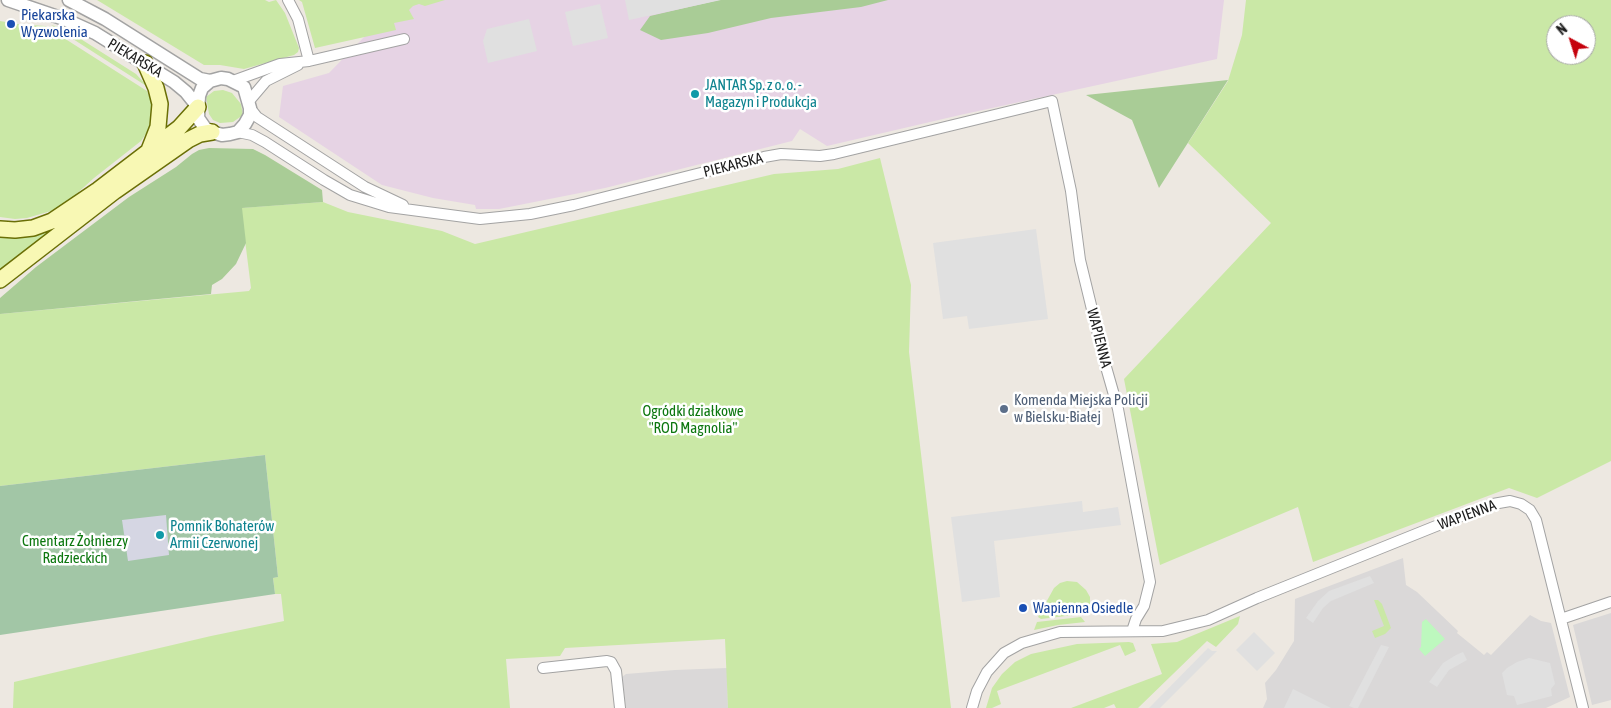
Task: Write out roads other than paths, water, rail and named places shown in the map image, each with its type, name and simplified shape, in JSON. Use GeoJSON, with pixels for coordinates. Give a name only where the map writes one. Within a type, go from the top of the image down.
{"type":"FeatureCollection","features":[{"type":"Feature","properties":{"kind":"main road"},"geometry":{"type":"LineString","coordinates":[[145,63],[156,88],[160,104],[158,127],[148,152]]}},
{"type":"Feature","properties":{"kind":"main road"},"geometry":{"type":"LineString","coordinates":[[0,229],[33,228],[52,221],[98,190],[179,128],[198,107]]}},
{"type":"Feature","properties":{"kind":"main road"},"geometry":{"type":"LineString","coordinates":[[0,280],[115,191],[188,140],[200,134],[212,132]]}},
{"type":"Feature","properties":{"kind":"street","name":"PIEKARSKA"},"geometry":{"type":"LineString","coordinates":[[8,0],[73,22],[95,33],[174,82],[186,92],[198,107]]}},
{"type":"Feature","properties":{"kind":"street","name":"PIEKARSKA"},"geometry":{"type":"LineString","coordinates":[[70,0],[105,19],[200,79],[210,81]]}},
{"type":"Feature","properties":{"kind":"street"},"geometry":{"type":"LineString","coordinates":[[288,0],[298,19],[309,61]]}},
{"type":"Feature","properties":{"kind":"street"},"geometry":{"type":"LineString","coordinates":[[233,81],[280,64],[309,61],[404,40]]}},
{"type":"Feature","properties":{"kind":"street"},"geometry":{"type":"LineString","coordinates":[[250,104],[266,81],[309,61]]}},
{"type":"Feature","properties":{"kind":"street"},"geometry":{"type":"LineString","coordinates":[[221,78],[233,81],[244,87],[250,104],[250,115],[238,132],[222,135],[212,132],[205,128],[198,118],[198,96],[202,88],[210,81],[221,78]]}},
{"type":"Feature","properties":{"kind":"street","name":"PIEKARSKA"},"geometry":{"type":"LineString","coordinates":[[238,132],[252,135],[265,142],[350,195],[389,207],[480,219],[530,214],[574,205],[764,157],[781,154],[820,156],[834,154],[1052,101]]}},
{"type":"Feature","properties":{"kind":"street","name":"WAPIENNA"},"geometry":{"type":"LineString","coordinates":[[1052,101],[1071,191],[1080,260],[1118,409],[1150,582],[1144,606],[1136,619],[1132,631]]}},
{"type":"Feature","properties":{"kind":"street","name":"PIEKARSKA"},"geometry":{"type":"LineString","coordinates":[[250,104],[256,117],[365,187],[414,209]]}},
{"type":"Feature","properties":{"kind":"street","name":"WAPIENNA"},"geometry":{"type":"LineString","coordinates":[[972,708],[977,691],[987,672],[1004,653],[1022,643],[1060,632],[1164,631],[1208,620],[1257,598],[1493,504],[1510,501],[1521,504],[1530,510],[1536,520],[1561,619]]}},
{"type":"Feature","properties":{"kind":"street"},"geometry":{"type":"LineString","coordinates":[[1583,708],[1561,619],[1611,602]]}},
{"type":"Feature","properties":{"kind":"street"},"geometry":{"type":"LineString","coordinates":[[543,668],[611,662],[616,671],[620,708]]}},
{"type":"Feature","properties":{"kind":"place","name":"Piekarska Wyzwolenia"},"geometry":{"type":"Point","coordinates":[11,24]}},
{"type":"Feature","properties":{"kind":"place","name":"JANTAR Sp. z o. o. - Magazyn i Produkcja"},"geometry":{"type":"Point","coordinates":[695,94]}},
{"type":"Feature","properties":{"kind":"place","name":"Komenda Miejska Policji w Bielsku-Białej"},"geometry":{"type":"Point","coordinates":[1004,409]}},
{"type":"Feature","properties":{"kind":"place","name":"Pomnik Bohaterów Armii Czerwonej"},"geometry":{"type":"Point","coordinates":[160,535]}},
{"type":"Feature","properties":{"kind":"place","name":"Wapienna Osiedle"},"geometry":{"type":"Point","coordinates":[1023,608]}},
{"type":"Feature","properties":{"kind":"park label","name":"Ogródki działkowe \"ROD Magnolia\""},"geometry":{"type":"Point","coordinates":[693,420]}},
{"type":"Feature","properties":{"kind":"park label","name":"Cmentarz Żołnierzy Radzieckich"},"geometry":{"type":"Point","coordinates":[75,550]}}]}
